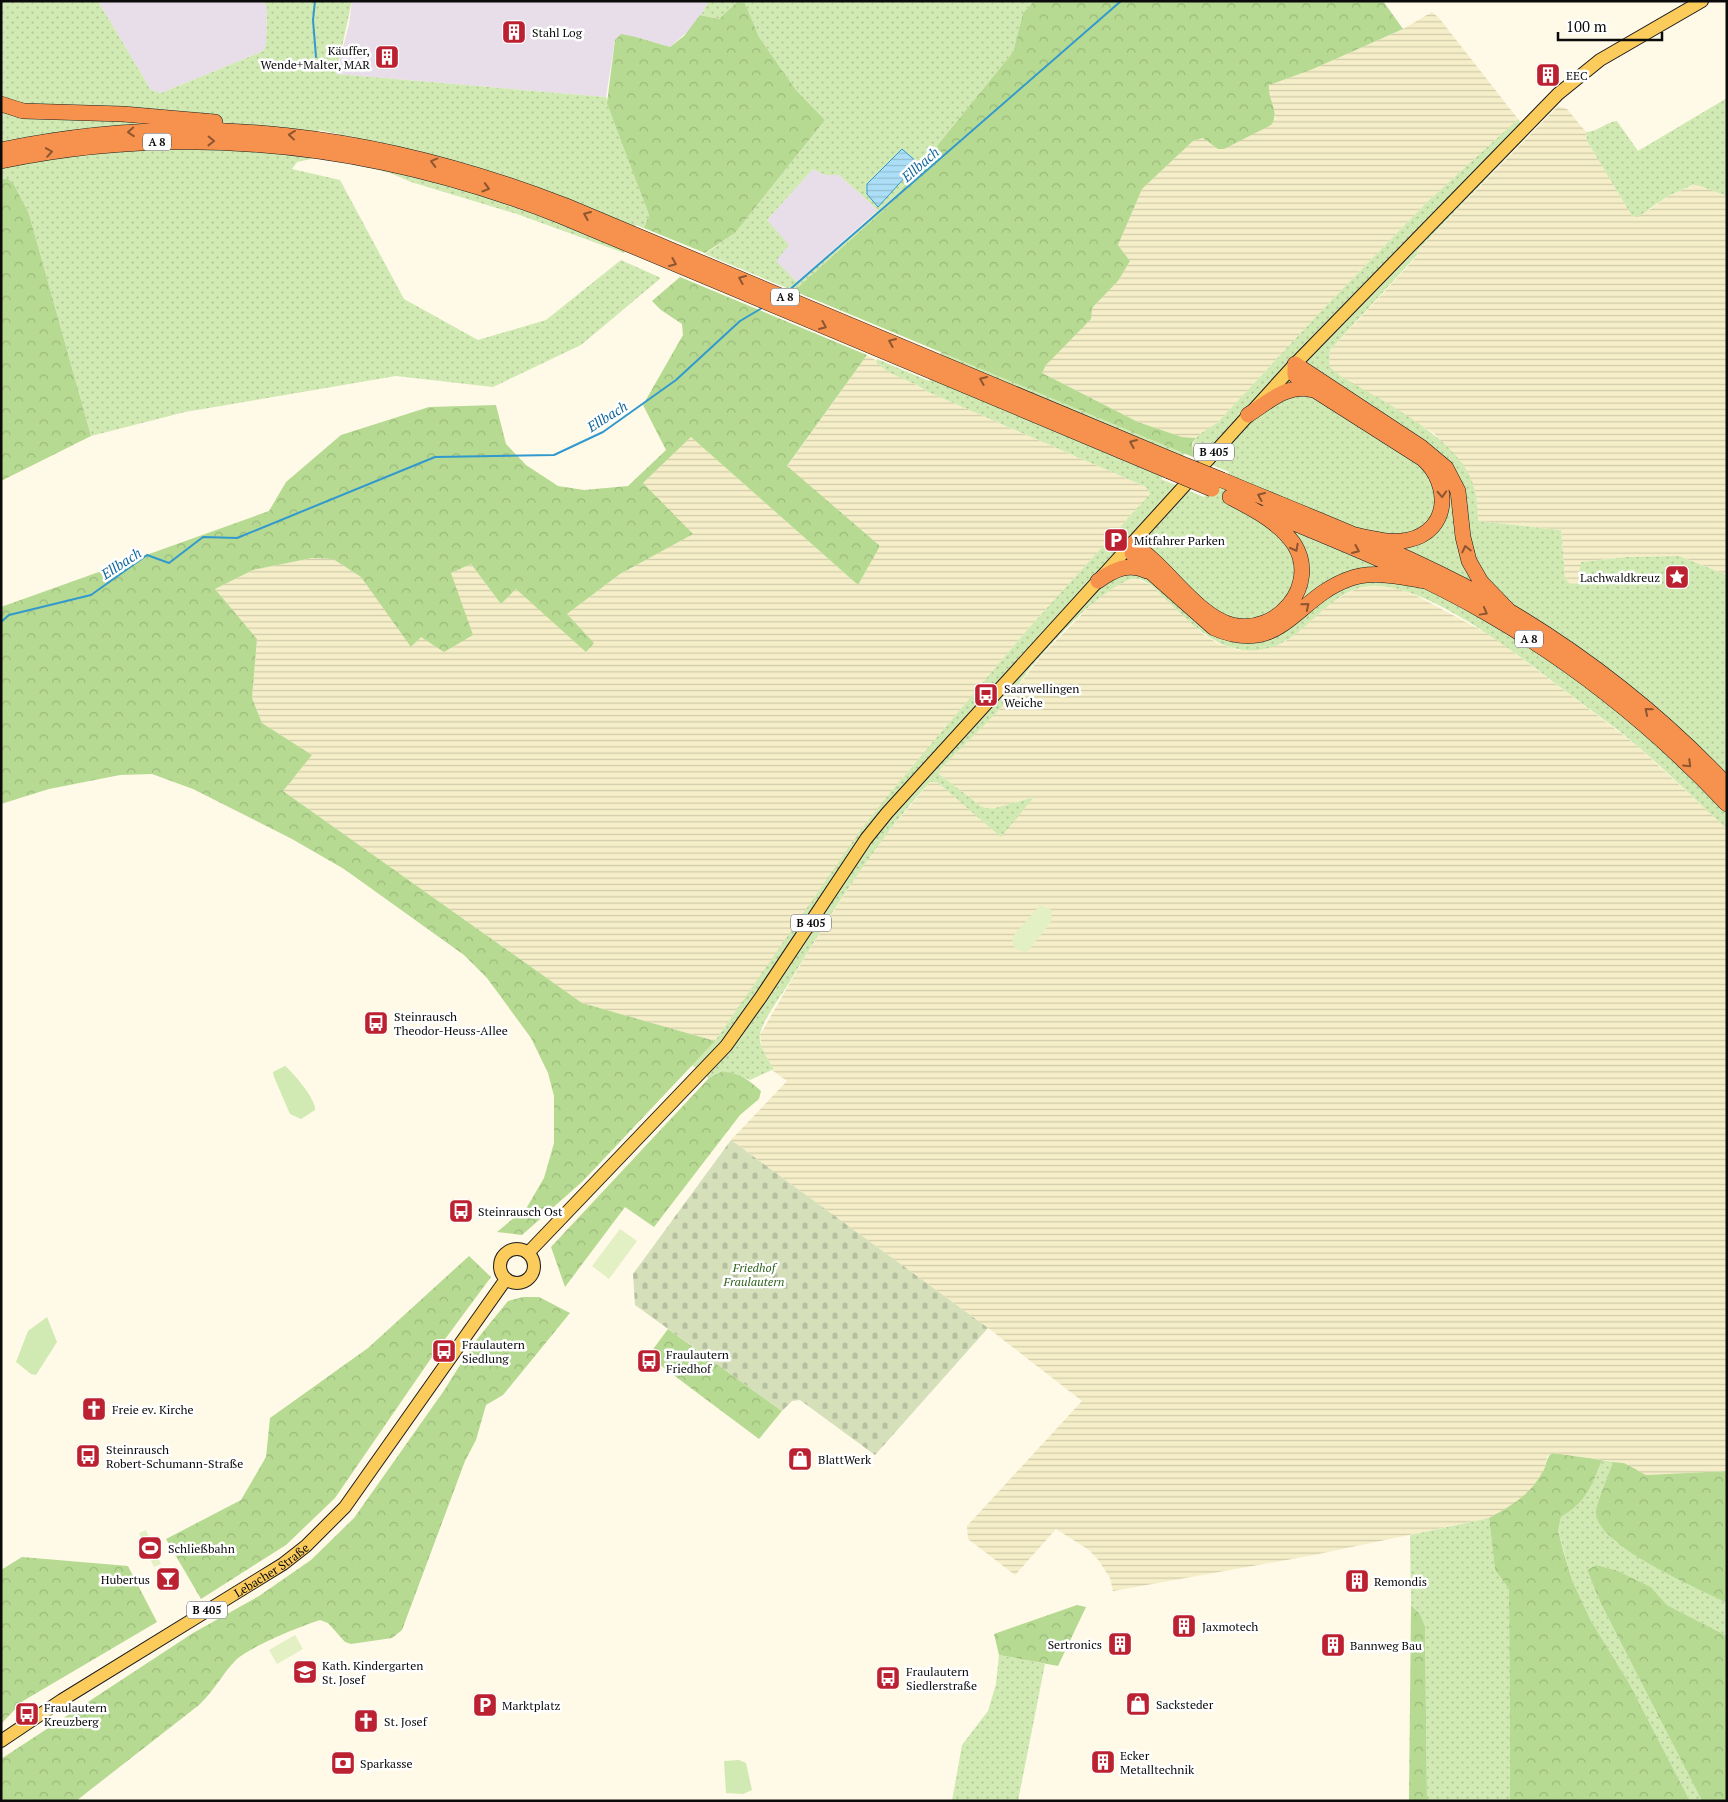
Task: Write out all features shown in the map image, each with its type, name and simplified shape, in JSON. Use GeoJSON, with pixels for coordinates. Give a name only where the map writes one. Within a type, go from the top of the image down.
{"type":"FeatureCollection","features":[{"type":"Feature","properties":{"kind":"highway"},"geometry":{"type":"LineString","coordinates":[[1,104],[24,111],[194,119],[268,133]]}},
{"type":"Feature","properties":{"kind":"highway","name":"A 8"},"geometry":{"type":"LineString","coordinates":[[1,150],[62,139],[152,131],[215,130],[268,133],[316,144],[411,156],[495,180],[630,239],[1173,467],[1354,535],[1413,561],[1510,612],[1574,653],[1640,705],[1684,743],[1727,785]]}},
{"type":"Feature","properties":{"kind":"highway","name":"A 8"},"geometry":{"type":"LineString","coordinates":[[1,162],[63,150],[152,142],[316,144]]}},
{"type":"Feature","properties":{"kind":"highway"},"geometry":{"type":"LineString","coordinates":[[1295,364],[1296,375],[1423,459],[1433,470],[1440,483],[1442,501],[1440,513],[1434,523],[1419,536],[1398,542],[1354,535]]}},
{"type":"Feature","properties":{"kind":"highway"},"geometry":{"type":"LineString","coordinates":[[1295,364],[1421,447],[1446,468],[1458,491],[1463,537],[1469,561],[1481,582],[1510,612]]}},
{"type":"Feature","properties":{"kind":"highway"},"geometry":{"type":"LineString","coordinates":[[1248,415],[1289,390],[1308,388],[1319,392]]}},
{"type":"Feature","properties":{"kind":"highway","name":"A 8"},"geometry":{"type":"LineString","coordinates":[[1217,485],[1230,497],[1425,581],[1490,615],[1594,684],[1675,752],[1727,804]]}},
{"type":"Feature","properties":{"kind":"highway"},"geometry":{"type":"LineString","coordinates":[[1230,497],[1254,510],[1284,532],[1294,545],[1300,558],[1301,575],[1294,599],[1275,618],[1261,625],[1232,625],[1219,620],[1184,590],[1143,550],[1132,544],[1134,558],[1214,628],[1228,634],[1262,635],[1279,628],[1323,592],[1350,578],[1384,575],[1425,581]]}},
{"type":"Feature","properties":{"kind":"highway"},"geometry":{"type":"LineString","coordinates":[[1098,581],[1111,572],[1125,568],[1135,567],[1150,572]]}},
{"type":"Feature","properties":{"kind":"main road"},"geometry":{"type":"LineString","coordinates":[[1295,364],[1558,94],[1588,68],[1702,1]]}},
{"type":"Feature","properties":{"kind":"main road","name":"B 405"},"geometry":{"type":"LineString","coordinates":[[528,1253],[726,1046],[761,997],[866,839],[899,800],[1295,364]]}},
{"type":"Feature","properties":{"kind":"main road"},"geometry":{"type":"LineString","coordinates":[[515,1249],[528,1253],[534,1264],[530,1276],[519,1283],[506,1279],[500,1268],[504,1255],[515,1249]]}},
{"type":"Feature","properties":{"kind":"main road","name":"Lebacher Straße"},"geometry":{"type":"LineString","coordinates":[[1,1741],[62,1700],[283,1564],[306,1546],[345,1507],[506,1279]]}},
{"type":"Feature","properties":{"kind":"shaded area"},"geometry":{"type":"Polygon","coordinates":[[[98,1],[263,1],[267,7],[266,45],[263,51],[161,93],[151,90],[98,1]]]}},
{"type":"Feature","properties":{"kind":"shaded area"},"geometry":{"type":"Polygon","coordinates":[[[352,1],[709,1],[696,24],[670,47],[636,37],[615,40],[606,97],[336,74],[349,24],[352,1]]]}},
{"type":"Feature","properties":{"kind":"shaded area"},"geometry":{"type":"Polygon","coordinates":[[[1432,12],[1439,18],[1518,119],[1427,202],[1325,307],[1217,423],[1196,438],[1182,437],[1138,422],[1042,373],[1046,365],[1092,308],[1118,281],[1130,261],[1118,245],[1142,189],[1193,141],[1203,138],[1218,149],[1276,119],[1268,93],[1268,85],[1313,69],[1403,29],[1432,12]]]}},
{"type":"Feature","properties":{"kind":"shaded area"},"geometry":{"type":"Polygon","coordinates":[[[1558,106],[1567,109],[1586,132],[1587,141],[1632,216],[1651,209],[1668,196],[1696,184],[1727,196],[1727,575],[1679,556],[1626,557],[1581,562],[1581,583],[1570,584],[1565,578],[1561,530],[1478,521],[1474,486],[1435,434],[1338,375],[1329,366],[1330,350],[1418,255],[1417,251],[1558,106]]]}},
{"type":"Feature","properties":{"kind":"shaded area"},"geometry":{"type":"Polygon","coordinates":[[[813,169],[825,175],[839,175],[878,210],[797,282],[775,261],[767,220],[813,169]]]}},
{"type":"Feature","properties":{"kind":"shaded area"},"geometry":{"type":"Polygon","coordinates":[[[867,355],[926,391],[1146,487],[1150,494],[1028,629],[894,788],[715,1041],[582,1003],[283,791],[312,755],[262,723],[252,698],[257,639],[215,589],[253,570],[312,558],[333,559],[361,577],[412,647],[420,637],[472,635],[450,573],[471,564],[501,604],[516,589],[593,643],[567,614],[620,574],[692,534],[643,483],[691,437],[858,585],[880,546],[787,467],[867,355]]]}},
{"type":"Feature","properties":{"kind":"shaded area"},"geometry":{"type":"Polygon","coordinates":[[[1137,579],[1151,585],[1203,634],[1217,643],[1238,650],[1260,650],[1286,641],[1335,600],[1356,589],[1368,586],[1383,586],[1396,588],[1417,596],[1492,636],[1635,744],[1727,829],[1727,1471],[1646,1475],[1624,1463],[1552,1453],[1547,1457],[1544,1472],[1530,1491],[1521,1500],[1489,1518],[1314,1555],[1113,1591],[1110,1578],[1089,1550],[1056,1529],[1015,1575],[968,1539],[967,1526],[1082,1401],[988,1328],[731,1140],[787,1081],[772,1070],[774,1069],[762,1051],[760,1035],[809,950],[873,850],[930,782],[937,782],[1001,836],[1033,797],[992,809],[982,807],[939,774],[940,770],[979,728],[999,710],[1042,655],[1103,593],[1121,582],[1137,579]]]}},
{"type":"Feature","properties":{"kind":"green space"},"geometry":{"type":"Polygon","coordinates":[[[1,1],[98,1],[151,90],[161,93],[263,51],[266,45],[267,7],[263,1],[352,1],[336,74],[606,97],[649,215],[644,228],[636,225],[624,253],[517,214],[411,182],[390,173],[335,160],[339,134],[318,130],[314,156],[311,159],[297,162],[292,169],[340,180],[404,299],[478,340],[546,320],[621,260],[661,278],[581,345],[493,387],[396,376],[185,412],[91,436],[29,214],[8,179],[1,179],[1,1]]]}},
{"type":"Feature","properties":{"kind":"green space"},"geometry":{"type":"Polygon","coordinates":[[[709,1],[738,1],[719,19],[701,15],[709,1]]]}},
{"type":"Feature","properties":{"kind":"green space"},"geometry":{"type":"Polygon","coordinates":[[[738,1],[744,1],[759,37],[796,90],[825,120],[735,233],[705,253],[644,228],[649,215],[607,103],[615,40],[621,34],[670,47],[684,36],[700,15],[719,19],[738,1]]]}},
{"type":"Feature","properties":{"kind":"green space"},"geometry":{"type":"Polygon","coordinates":[[[744,1],[1034,1],[1023,13],[1013,52],[889,205],[794,291],[705,254],[735,233],[825,120],[796,90],[759,37],[744,1]],[[813,169],[767,220],[789,245],[776,261],[797,282],[858,230],[878,210],[839,175],[825,175],[813,169]]]}},
{"type":"Feature","properties":{"kind":"green space"},"geometry":{"type":"Polygon","coordinates":[[[1034,1],[1383,1],[1403,29],[1313,69],[1269,85],[1275,115],[1271,125],[1224,149],[1218,149],[1203,138],[1193,141],[1142,189],[1118,245],[1130,261],[1118,281],[1092,308],[1091,319],[1046,365],[1042,373],[1138,422],[1182,437],[1196,438],[1192,443],[1193,457],[794,291],[889,205],[1013,52],[1023,13],[1034,1]]]}},
{"type":"Feature","properties":{"kind":"green space"},"geometry":{"type":"Polygon","coordinates":[[[1727,98],[1727,196],[1695,184],[1668,196],[1638,217],[1632,216],[1587,141],[1586,132],[1617,121],[1638,151],[1727,98]]]}},
{"type":"Feature","properties":{"kind":"green space"},"geometry":{"type":"Polygon","coordinates":[[[1518,119],[1529,134],[1417,251],[1418,254],[1330,350],[1329,366],[1339,375],[1417,422],[1453,453],[1466,469],[1474,487],[1478,521],[1561,530],[1565,578],[1570,584],[1581,583],[1579,575],[1581,562],[1626,557],[1679,556],[1727,575],[1727,829],[1647,754],[1610,724],[1501,643],[1446,609],[1418,596],[1392,588],[1369,586],[1353,590],[1326,607],[1288,639],[1274,646],[1258,650],[1243,650],[1217,642],[1205,634],[1148,583],[1138,579],[1126,581],[1095,602],[1062,633],[1034,663],[1000,709],[940,770],[939,774],[982,807],[992,809],[1034,797],[1001,837],[937,782],[930,782],[873,852],[765,1020],[760,1034],[760,1044],[774,1069],[750,1080],[730,1073],[709,1078],[692,1065],[715,1041],[860,831],[894,788],[1028,629],[1150,494],[1146,487],[926,391],[914,383],[887,371],[876,362],[877,359],[929,381],[941,352],[1184,452],[1185,454],[1161,479],[1204,497],[1229,472],[1193,457],[1193,444],[1198,436],[1217,423],[1325,307],[1427,202],[1518,119]]]}},
{"type":"Feature","properties":{"kind":"green space"},"geometry":{"type":"Polygon","coordinates":[[[1,179],[8,179],[14,185],[29,214],[91,436],[1,481],[1,179]]]}},
{"type":"Feature","properties":{"kind":"green space"},"geometry":{"type":"Polygon","coordinates":[[[680,277],[867,355],[787,466],[880,546],[858,585],[691,437],[643,483],[693,534],[620,574],[567,614],[594,643],[586,652],[516,589],[501,604],[471,564],[451,573],[473,635],[444,652],[421,637],[411,647],[361,577],[333,559],[312,558],[253,570],[215,589],[257,639],[252,698],[262,723],[312,755],[283,791],[582,1003],[715,1041],[583,1181],[522,1235],[497,1232],[527,1207],[544,1178],[554,1143],[554,1096],[548,1073],[531,1038],[487,978],[464,955],[344,869],[292,839],[193,789],[152,774],[120,775],[49,789],[1,804],[1,607],[269,511],[286,482],[341,435],[429,407],[496,405],[506,444],[526,465],[558,486],[584,490],[628,486],[666,450],[643,405],[683,335],[682,324],[661,310],[652,301],[680,277]]]}},
{"type":"Feature","properties":{"kind":"green space"},"geometry":{"type":"Polygon","coordinates":[[[1040,905],[1052,910],[1051,922],[1028,951],[1015,949],[1012,940],[1014,935],[1040,905]]]}},
{"type":"Feature","properties":{"kind":"green space"},"geometry":{"type":"Polygon","coordinates":[[[285,1066],[304,1087],[315,1106],[315,1110],[301,1119],[290,1114],[274,1077],[273,1072],[285,1066]]]}},
{"type":"Feature","properties":{"kind":"green space"},"geometry":{"type":"Polygon","coordinates":[[[721,1072],[733,1073],[748,1080],[761,1091],[759,1099],[740,1115],[654,1227],[625,1207],[565,1287],[551,1247],[709,1078],[721,1072]]]}},
{"type":"Feature","properties":{"kind":"green space","name":"Friedhof Fraulautern"},"geometry":{"type":"Polygon","coordinates":[[[731,1140],[988,1328],[875,1455],[800,1400],[792,1401],[782,1411],[635,1305],[633,1274],[731,1140]]]}},
{"type":"Feature","properties":{"kind":"green space"},"geometry":{"type":"Polygon","coordinates":[[[620,1229],[637,1241],[609,1279],[592,1266],[620,1229]]]}},
{"type":"Feature","properties":{"kind":"green space"},"geometry":{"type":"Polygon","coordinates":[[[469,1256],[491,1277],[434,1354],[335,1498],[286,1545],[201,1599],[166,1539],[241,1500],[266,1457],[270,1418],[368,1348],[469,1256]]]}},
{"type":"Feature","properties":{"kind":"green space"},"geometry":{"type":"Polygon","coordinates":[[[523,1297],[539,1297],[570,1313],[503,1395],[486,1405],[476,1440],[465,1461],[402,1630],[392,1638],[351,1644],[345,1642],[328,1623],[320,1620],[288,1632],[263,1643],[236,1660],[210,1694],[199,1705],[76,1801],[1,1801],[1,1759],[193,1633],[259,1596],[311,1560],[354,1518],[443,1392],[474,1343],[508,1301],[523,1297]]]}},
{"type":"Feature","properties":{"kind":"green space"},"geometry":{"type":"Polygon","coordinates":[[[47,1317],[57,1342],[36,1375],[31,1374],[16,1362],[28,1331],[47,1317]]]}},
{"type":"Feature","properties":{"kind":"green space"},"geometry":{"type":"Polygon","coordinates":[[[668,1329],[782,1411],[759,1439],[648,1356],[668,1329]]]}},
{"type":"Feature","properties":{"kind":"green space"},"geometry":{"type":"Polygon","coordinates":[[[1552,1453],[1602,1460],[1587,1493],[1577,1506],[1561,1517],[1558,1531],[1572,1580],[1591,1621],[1629,1683],[1690,1801],[1510,1801],[1509,1589],[1495,1570],[1489,1518],[1512,1505],[1531,1488],[1544,1470],[1552,1453]]]}},
{"type":"Feature","properties":{"kind":"green space"},"geometry":{"type":"Polygon","coordinates":[[[1602,1460],[1613,1462],[1597,1513],[1602,1526],[1616,1542],[1727,1603],[1727,1636],[1667,1605],[1651,1587],[1616,1570],[1596,1565],[1587,1570],[1600,1602],[1702,1801],[1690,1801],[1629,1683],[1591,1621],[1572,1580],[1558,1531],[1561,1517],[1577,1506],[1587,1493],[1602,1460]]]}},
{"type":"Feature","properties":{"kind":"green space"},"geometry":{"type":"Polygon","coordinates":[[[1613,1462],[1624,1463],[1646,1475],[1727,1471],[1727,1603],[1652,1565],[1613,1539],[1601,1526],[1596,1513],[1613,1462]]]}},
{"type":"Feature","properties":{"kind":"green space"},"geometry":{"type":"Polygon","coordinates":[[[1489,1518],[1495,1570],[1509,1589],[1510,1801],[1427,1801],[1425,1626],[1420,1614],[1411,1605],[1410,1535],[1489,1518]]]}},
{"type":"Feature","properties":{"kind":"green space","name":"Schließbahn"},"geometry":{"type":"Polygon","coordinates":[[[146,1530],[161,1564],[154,1567],[139,1533],[146,1530]]]}},
{"type":"Feature","properties":{"kind":"green space"},"geometry":{"type":"Polygon","coordinates":[[[22,1557],[128,1566],[157,1622],[23,1701],[1,1724],[1,1570],[22,1557]]]}},
{"type":"Feature","properties":{"kind":"green space"},"geometry":{"type":"Polygon","coordinates":[[[1596,1565],[1616,1570],[1651,1587],[1667,1605],[1727,1636],[1727,1801],[1702,1801],[1600,1602],[1587,1570],[1596,1565]]]}},
{"type":"Feature","properties":{"kind":"green space"},"geometry":{"type":"Polygon","coordinates":[[[1077,1605],[1086,1607],[1058,1666],[999,1655],[994,1634],[1077,1605]]]}},
{"type":"Feature","properties":{"kind":"green space"},"geometry":{"type":"Polygon","coordinates":[[[1411,1605],[1420,1614],[1425,1626],[1427,1801],[1409,1801],[1411,1605]]]}},
{"type":"Feature","properties":{"kind":"green space"},"geometry":{"type":"Polygon","coordinates":[[[295,1635],[303,1649],[277,1664],[269,1650],[295,1635]]]}},
{"type":"Feature","properties":{"kind":"green space"},"geometry":{"type":"Polygon","coordinates":[[[999,1655],[1045,1664],[1018,1801],[952,1801],[962,1745],[988,1711],[996,1684],[999,1655]]]}},
{"type":"Feature","properties":{"kind":"green space"},"geometry":{"type":"Polygon","coordinates":[[[739,1760],[746,1763],[752,1790],[743,1794],[726,1793],[724,1761],[739,1760]]]}},
{"type":"Feature","properties":{"kind":"water"},"geometry":{"type":"Polygon","coordinates":[[[902,149],[918,163],[878,207],[867,194],[867,184],[902,149]]]}},
{"type":"Feature","properties":{"kind":"waterway"},"geometry":{"type":"LineString","coordinates":[[315,1],[313,20],[316,57]]}},
{"type":"Feature","properties":{"kind":"waterway","name":"Ellbach"},"geometry":{"type":"LineString","coordinates":[[787,292],[1121,1]]}},
{"type":"Feature","properties":{"kind":"waterway","name":"Ellbach"},"geometry":{"type":"LineString","coordinates":[[1,622],[9,615],[91,595],[147,555],[169,563],[203,537],[237,538],[435,457],[554,455],[603,432],[676,380],[740,321],[762,308]]}},
{"type":"Feature","properties":{"kind":"place","name":"Stahl Log"},"geometry":{"type":"Point","coordinates":[514,32]}},
{"type":"Feature","properties":{"kind":"place","name":"Käuffer, Wende+Malter, MAR"},"geometry":{"type":"Point","coordinates":[387,57]}},
{"type":"Feature","properties":{"kind":"place","name":"EEC"},"geometry":{"type":"Point","coordinates":[1548,75]}},
{"type":"Feature","properties":{"kind":"place","name":"Mitfahrer Parken"},"geometry":{"type":"Point","coordinates":[1116,540]}},
{"type":"Feature","properties":{"kind":"place","name":"Lachwaldkreuz"},"geometry":{"type":"Point","coordinates":[1677,577]}},
{"type":"Feature","properties":{"kind":"place","name":"Saarwellingen Weiche"},"geometry":{"type":"Point","coordinates":[986,695]}},
{"type":"Feature","properties":{"kind":"place","name":"Steinrausch Theodor-Heuss-Allee"},"geometry":{"type":"Point","coordinates":[376,1023]}},
{"type":"Feature","properties":{"kind":"place","name":"Steinrausch Ost"},"geometry":{"type":"Point","coordinates":[461,1211]}},
{"type":"Feature","properties":{"kind":"place","name":"Fraulautern Siedlung"},"geometry":{"type":"Point","coordinates":[444,1351]}},
{"type":"Feature","properties":{"kind":"place","name":"Fraulautern Friedhof"},"geometry":{"type":"Point","coordinates":[649,1361]}},
{"type":"Feature","properties":{"kind":"place","name":"Freie ev. Kirche"},"geometry":{"type":"Point","coordinates":[94,1409]}},
{"type":"Feature","properties":{"kind":"place","name":"Steinrausch Robert-Schumann-Straße"},"geometry":{"type":"Point","coordinates":[88,1456]}},
{"type":"Feature","properties":{"kind":"place","name":"BlattWerk"},"geometry":{"type":"Point","coordinates":[800,1459]}},
{"type":"Feature","properties":{"kind":"place","name":"Schließbahn"},"geometry":{"type":"Point","coordinates":[150,1548]}},
{"type":"Feature","properties":{"kind":"place","name":"Hubertus"},"geometry":{"type":"Point","coordinates":[168,1579]}},
{"type":"Feature","properties":{"kind":"place","name":"Remondis"},"geometry":{"type":"Point","coordinates":[1357,1581]}},
{"type":"Feature","properties":{"kind":"place","name":"Jaxmotech"},"geometry":{"type":"Point","coordinates":[1184,1626]}},
{"type":"Feature","properties":{"kind":"place","name":"Sertronics"},"geometry":{"type":"Point","coordinates":[1120,1644]}},
{"type":"Feature","properties":{"kind":"place","name":"Bannweg Bau"},"geometry":{"type":"Point","coordinates":[1333,1645]}},
{"type":"Feature","properties":{"kind":"place","name":"Kath. Kindergarten St. Josef"},"geometry":{"type":"Point","coordinates":[305,1672]}},
{"type":"Feature","properties":{"kind":"place","name":"Fraulautern Siedlerstraße"},"geometry":{"type":"Point","coordinates":[888,1678]}},
{"type":"Feature","properties":{"kind":"place","name":"Sacksteder"},"geometry":{"type":"Point","coordinates":[1138,1704]}},
{"type":"Feature","properties":{"kind":"place","name":"Marktplatz"},"geometry":{"type":"Point","coordinates":[485,1705]}},
{"type":"Feature","properties":{"kind":"place","name":"Fraulautern Kreuzberg"},"geometry":{"type":"Point","coordinates":[27,1714]}},
{"type":"Feature","properties":{"kind":"place","name":"St. Josef"},"geometry":{"type":"Point","coordinates":[366,1721]}},
{"type":"Feature","properties":{"kind":"place","name":"Ecker Metalltechnik"},"geometry":{"type":"Point","coordinates":[1103,1762]}},
{"type":"Feature","properties":{"kind":"place","name":"Sparkasse"},"geometry":{"type":"Point","coordinates":[343,1763]}}]}
